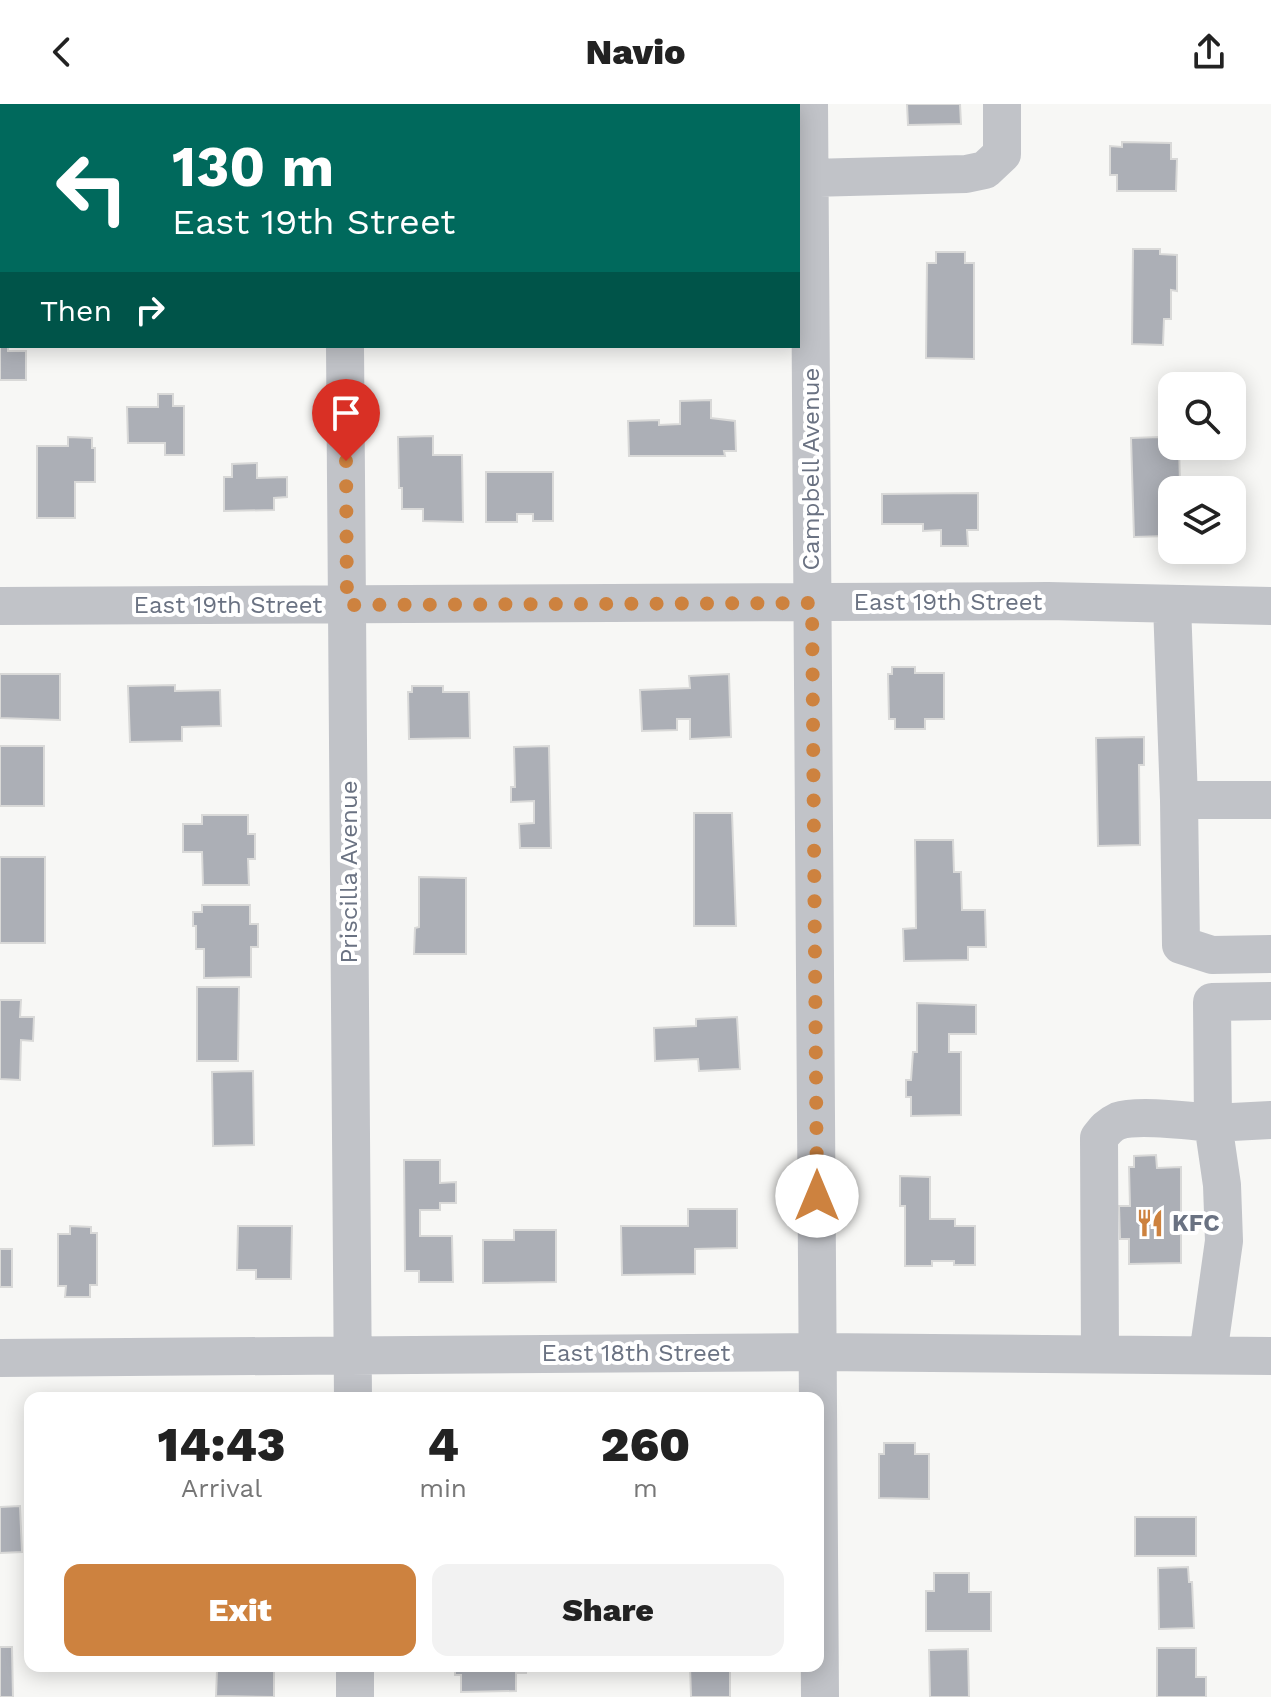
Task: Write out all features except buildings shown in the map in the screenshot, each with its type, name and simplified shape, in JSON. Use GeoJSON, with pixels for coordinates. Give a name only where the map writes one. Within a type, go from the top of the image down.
{"type":"FeatureCollection","features":[{"type":"Feature","properties":{"kind":"street","name":"Campbell Avenue"},"geometry":{"type":"LineString","coordinates":[[809,104],[805,181],[818,1392]]}},
{"type":"Feature","properties":{"kind":"street"},"geometry":{"type":"LineString","coordinates":[[805,181],[966,174],[985,170],[1002,154],[1002,104]]}},
{"type":"Feature","properties":{"kind":"street","name":"Priscilla Avenue"},"geometry":{"type":"LineString","coordinates":[[345,348],[353,1392]]}},
{"type":"Feature","properties":{"kind":"street","name":"East 19th Street"},"geometry":{"type":"LineString","coordinates":[[0,606],[1048,601],[1271,606]]}},
{"type":"Feature","properties":{"kind":"street"},"geometry":{"type":"LineString","coordinates":[[1172,604],[1181,945],[1212,955],[1271,954]]}},
{"type":"Feature","properties":{"kind":"street"},"geometry":{"type":"LineString","coordinates":[[1179,800],[1271,800]]}},
{"type":"Feature","properties":{"kind":"street"},"geometry":{"type":"LineString","coordinates":[[1208,1355],[1224,1241],[1222,1185],[1213,1123],[1212,1002],[1271,1001]]}},
{"type":"Feature","properties":{"kind":"street"},"geometry":{"type":"LineString","coordinates":[[1100,1353],[1099,1138],[1107,1127],[1120,1120],[1213,1123],[1271,1120]]}},
{"type":"Feature","properties":{"kind":"street","name":"East 18th Street"},"geometry":{"type":"LineString","coordinates":[[0,1358],[818,1352],[1271,1356]]}},
{"type":"Feature","properties":{"kind":"street"},"geometry":{"type":"LineString","coordinates":[[355,1672],[355,1697]]}},
{"type":"Feature","properties":{"kind":"street","name":"Campbell Avenue"},"geometry":{"type":"LineString","coordinates":[[820,1672],[820,1697]]}},
{"type":"Feature","properties":{"kind":"place","name":"KFC"},"geometry":{"type":"Point","coordinates":[1150,1223]}},
{"type":"Feature","properties":{"kind":"route"},"geometry":{"type":"LineString","coordinates":[[346,461],[347,605],[812,603],[817,1196]]}}]}
